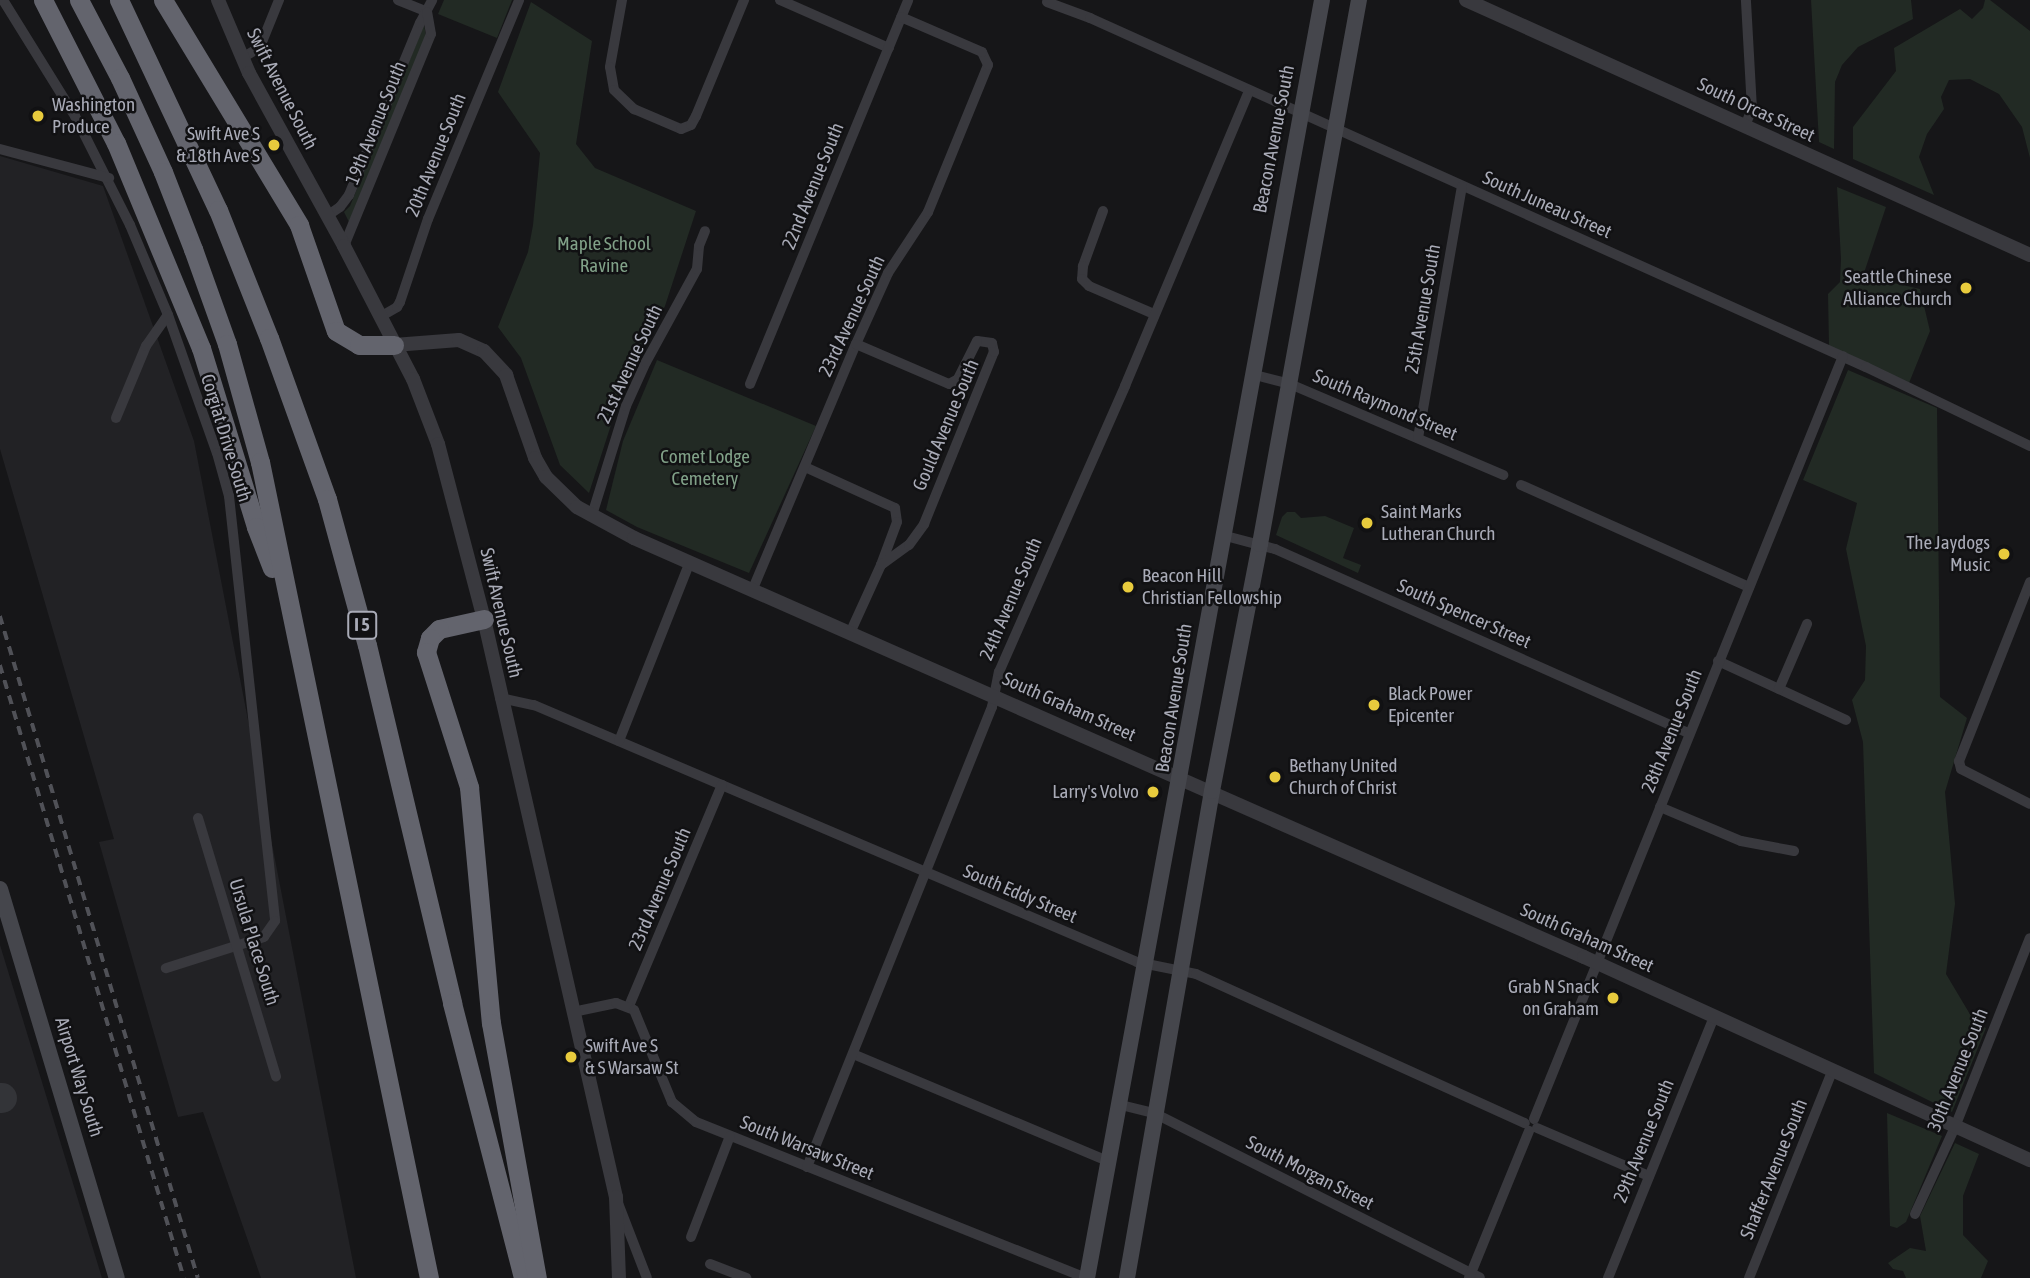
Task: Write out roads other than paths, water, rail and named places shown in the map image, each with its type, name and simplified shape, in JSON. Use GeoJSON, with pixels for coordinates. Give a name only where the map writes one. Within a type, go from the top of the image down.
{"type":"FeatureCollection","features":[{"type":"Feature","properties":{"kind":"highway"},"geometry":{"type":"LineString","coordinates":[[43,0],[116,143],[201,348],[256,527],[290,611]]}},
{"type":"Feature","properties":{"kind":"highway"},"geometry":{"type":"LineString","coordinates":[[79,0],[163,172],[226,344],[260,462],[429,1278]]}},
{"type":"Feature","properties":{"kind":"highway","name":"I 5"},"geometry":{"type":"LineString","coordinates":[[119,0],[218,209],[274,350],[327,499],[367,645],[452,1003],[523,1278]]}},
{"type":"Feature","properties":{"kind":"highway"},"geometry":{"type":"LineString","coordinates":[[163,0],[299,225],[336,331],[359,345],[375,348],[394,345]]}},
{"type":"Feature","properties":{"kind":"highway"},"geometry":{"type":"LineString","coordinates":[[484,619],[439,629],[430,638],[426,652],[469,787],[491,1023],[537,1278]]}},
{"type":"Feature","properties":{"kind":"main road","name":"Beacon Avenue South"},"geometry":{"type":"LineString","coordinates":[[1087,1278],[1182,779],[1222,535],[1322,0]]}},
{"type":"Feature","properties":{"kind":"main road"},"geometry":{"type":"LineString","coordinates":[[1128,1278],[1154,1113],[1183,971],[1212,791],[1261,544],[1359,0]]}},
{"type":"Feature","properties":{"kind":"main road","name":"Airport Way South"},"geometry":{"type":"LineString","coordinates":[[0,889],[117,1278]]}},
{"type":"Feature","properties":{"kind":"street","name":"Corgiat Drive South"},"geometry":{"type":"LineString","coordinates":[[3,0],[41,58],[109,178],[168,315],[217,453],[229,496],[276,914],[272,928],[264,937],[237,946]]}},
{"type":"Feature","properties":{"kind":"street","name":"Swift Avenue South"},"geometry":{"type":"LineString","coordinates":[[218,0],[242,58],[413,379],[438,444],[484,619],[616,1197],[619,1278]]}},
{"type":"Feature","properties":{"kind":"street"},"geometry":{"type":"LineString","coordinates":[[242,58],[260,47],[279,0]]}},
{"type":"Feature","properties":{"kind":"street"},"geometry":{"type":"LineString","coordinates":[[398,0],[427,12]]}},
{"type":"Feature","properties":{"kind":"street","name":"19th Avenue South"},"geometry":{"type":"LineString","coordinates":[[327,216],[340,207],[349,195],[432,0]]}},
{"type":"Feature","properties":{"kind":"street","name":"20th Avenue South"},"geometry":{"type":"LineString","coordinates":[[380,317],[400,302],[428,219],[519,0]]}},
{"type":"Feature","properties":{"kind":"street"},"geometry":{"type":"LineString","coordinates":[[622,0],[612,51],[611,80],[619,98],[634,109],[676,127],[687,128],[696,116],[744,0]]}},
{"type":"Feature","properties":{"kind":"street"},"geometry":{"type":"LineString","coordinates":[[780,0],[889,48]]}},
{"type":"Feature","properties":{"kind":"street","name":"22nd Avenue South"},"geometry":{"type":"LineString","coordinates":[[750,384],[908,0]]}},
{"type":"Feature","properties":{"kind":"street","name":"South Orcas Street"},"geometry":{"type":"LineString","coordinates":[[1466,0],[1497,8],[1745,126],[2030,255]]}},
{"type":"Feature","properties":{"kind":"street"},"geometry":{"type":"LineString","coordinates":[[1745,126],[1752,109],[1746,0]]}},
{"type":"Feature","properties":{"kind":"street","name":"South Juneau Street"},"geometry":{"type":"LineString","coordinates":[[1047,2],[1090,18],[1843,356],[2030,446]]}},
{"type":"Feature","properties":{"kind":"street","name":"19th Avenue South"},"geometry":{"type":"LineString","coordinates":[[344,246],[431,34],[427,12]]}},
{"type":"Feature","properties":{"kind":"street","name":"23rd Avenue South"},"geometry":{"type":"LineString","coordinates":[[752,591],[856,344],[888,273],[928,212],[986,71],[988,60],[982,52],[901,17]]}},
{"type":"Feature","properties":{"kind":"street","name":"24th Avenue South"},"geometry":{"type":"LineString","coordinates":[[807,1167],[925,873],[994,695],[999,672],[1020,619],[1125,386],[1249,91]]}},
{"type":"Feature","properties":{"kind":"street"},"geometry":{"type":"LineString","coordinates":[[0,149],[109,178]]}},
{"type":"Feature","properties":{"kind":"street","name":"25th Avenue South"},"geometry":{"type":"LineString","coordinates":[[1418,438],[1462,187]]}},
{"type":"Feature","properties":{"kind":"street"},"geometry":{"type":"LineString","coordinates":[[1103,211],[1083,266],[1082,279],[1089,286],[1154,314]]}},
{"type":"Feature","properties":{"kind":"street","name":"21st Avenue South"},"geometry":{"type":"LineString","coordinates":[[592,515],[626,406],[646,362],[697,269],[699,246],[705,231]]}},
{"type":"Feature","properties":{"kind":"street"},"geometry":{"type":"LineString","coordinates":[[116,418],[146,346],[168,315]]}},
{"type":"Feature","properties":{"kind":"street","name":"South Graham Street"},"geometry":{"type":"LineString","coordinates":[[394,345],[459,340],[484,351],[506,376],[540,469],[567,499],[592,515],[690,564],[1212,791],[2030,1160]]}},
{"type":"Feature","properties":{"kind":"street","name":"Gould Avenue South"},"geometry":{"type":"LineString","coordinates":[[856,344],[944,384],[954,383],[977,341],[992,343],[993,359],[924,524],[909,545],[881,565]]}},
{"type":"Feature","properties":{"kind":"street","name":"28th Avenue South"},"geometry":{"type":"LineString","coordinates":[[1473,1277],[1531,1125],[1843,356]]}},
{"type":"Feature","properties":{"kind":"street","name":"South Raymond Street"},"geometry":{"type":"LineString","coordinates":[[1251,374],[1290,384],[1503,475]]}},
{"type":"Feature","properties":{"kind":"street","name":"Gould Avenue South"},"geometry":{"type":"LineString","coordinates":[[805,467],[895,508],[897,523],[850,633]]}},
{"type":"Feature","properties":{"kind":"street"},"geometry":{"type":"LineString","coordinates":[[1521,485],[1749,587]]}},
{"type":"Feature","properties":{"kind":"street","name":"South Spencer Street"},"geometry":{"type":"LineString","coordinates":[[1222,535],[1261,544],[1689,733]]}},
{"type":"Feature","properties":{"kind":"street"},"geometry":{"type":"LineString","coordinates":[[619,741],[690,564]]}},
{"type":"Feature","properties":{"kind":"street"},"geometry":{"type":"LineString","coordinates":[[2030,582],[1959,761],[1961,769],[2030,804]]}},
{"type":"Feature","properties":{"kind":"street"},"geometry":{"type":"LineString","coordinates":[[1779,689],[1807,624]]}},
{"type":"Feature","properties":{"kind":"street"},"geometry":{"type":"LineString","coordinates":[[1718,661],[1846,720]]}},
{"type":"Feature","properties":{"kind":"street","name":"South Eddy Street"},"geometry":{"type":"LineString","coordinates":[[500,698],[523,701],[1147,965],[1183,971],[1649,1176]]}},
{"type":"Feature","properties":{"kind":"street","name":"23rd Avenue South"},"geometry":{"type":"LineString","coordinates":[[629,1006],[722,785]]}},
{"type":"Feature","properties":{"kind":"street"},"geometry":{"type":"LineString","coordinates":[[1660,807],[1741,841],[1794,851]]}},
{"type":"Feature","properties":{"kind":"street","name":"Ursula Place South"},"geometry":{"type":"LineString","coordinates":[[198,818],[276,1076]]}},
{"type":"Feature","properties":{"kind":"street","name":"30th Avenue South"},"geometry":{"type":"LineString","coordinates":[[1915,1214],[1955,1127],[2030,938]]}},
{"type":"Feature","properties":{"kind":"street"},"geometry":{"type":"LineString","coordinates":[[166,968],[237,946]]}},
{"type":"Feature","properties":{"kind":"street"},"geometry":{"type":"LineString","coordinates":[[573,1012],[616,1003],[629,1006]]}},
{"type":"Feature","properties":{"kind":"street","name":"South Warsaw Street"},"geometry":{"type":"LineString","coordinates":[[629,1006],[637,1013],[672,1102],[685,1116],[1087,1278]]}},
{"type":"Feature","properties":{"kind":"street","name":"29th Avenue South"},"geometry":{"type":"LineString","coordinates":[[1608,1278],[1714,1017]]}},
{"type":"Feature","properties":{"kind":"street"},"geometry":{"type":"LineString","coordinates":[[853,1054],[1110,1161]]}},
{"type":"Feature","properties":{"kind":"street","name":"Shaffer Avenue South"},"geometry":{"type":"LineString","coordinates":[[1749,1278],[1832,1072]]}},
{"type":"Feature","properties":{"kind":"street","name":"South Morgan Street"},"geometry":{"type":"LineString","coordinates":[[1121,1105],[1154,1113],[1473,1277]]}},
{"type":"Feature","properties":{"kind":"street"},"geometry":{"type":"LineString","coordinates":[[691,1237],[730,1136]]}},
{"type":"Feature","properties":{"kind":"street"},"geometry":{"type":"LineString","coordinates":[[616,1197],[635,1239],[647,1278]]}},
{"type":"Feature","properties":{"kind":"street"},"geometry":{"type":"LineString","coordinates":[[710,1264],[746,1278]]}},
{"type":"Feature","properties":{"kind":"railway"},"geometry":{"type":"LineString","coordinates":[[0,616],[198,1278]]}},
{"type":"Feature","properties":{"kind":"railway"},"geometry":{"type":"LineString","coordinates":[[0,665],[184,1278]]}},
{"type":"Feature","properties":{"kind":"place","name":"Washington Produce"},"geometry":{"type":"Point","coordinates":[38,116]}},
{"type":"Feature","properties":{"kind":"place","name":"Swift Ave S & 18th Ave S"},"geometry":{"type":"Point","coordinates":[274,145]}},
{"type":"Feature","properties":{"kind":"place","name":"Seattle Chinese Alliance Church"},"geometry":{"type":"Point","coordinates":[1966,288]}},
{"type":"Feature","properties":{"kind":"place","name":"Saint Marks Lutheran Church"},"geometry":{"type":"Point","coordinates":[1367,523]}},
{"type":"Feature","properties":{"kind":"place","name":"The Jaydogs Music"},"geometry":{"type":"Point","coordinates":[2004,554]}},
{"type":"Feature","properties":{"kind":"place","name":"Beacon Hill Christian Fellowship"},"geometry":{"type":"Point","coordinates":[1128,587]}},
{"type":"Feature","properties":{"kind":"place","name":"Black Power Epicenter"},"geometry":{"type":"Point","coordinates":[1374,705]}},
{"type":"Feature","properties":{"kind":"place","name":"Bethany United Church of Christ"},"geometry":{"type":"Point","coordinates":[1275,777]}},
{"type":"Feature","properties":{"kind":"place","name":"Larry's Volvo"},"geometry":{"type":"Point","coordinates":[1153,792]}},
{"type":"Feature","properties":{"kind":"place","name":"Grab N Snack on Graham"},"geometry":{"type":"Point","coordinates":[1613,998]}},
{"type":"Feature","properties":{"kind":"place","name":"Swift Ave S & S Warsaw St"},"geometry":{"type":"Point","coordinates":[571,1057]}},
{"type":"Feature","properties":{"kind":"park label","name":"Maple School Ravine"},"geometry":{"type":"Point","coordinates":[604,255]}},
{"type":"Feature","properties":{"kind":"park label","name":"Comet Lodge Cemetery"},"geometry":{"type":"Point","coordinates":[705,468]}}]}
